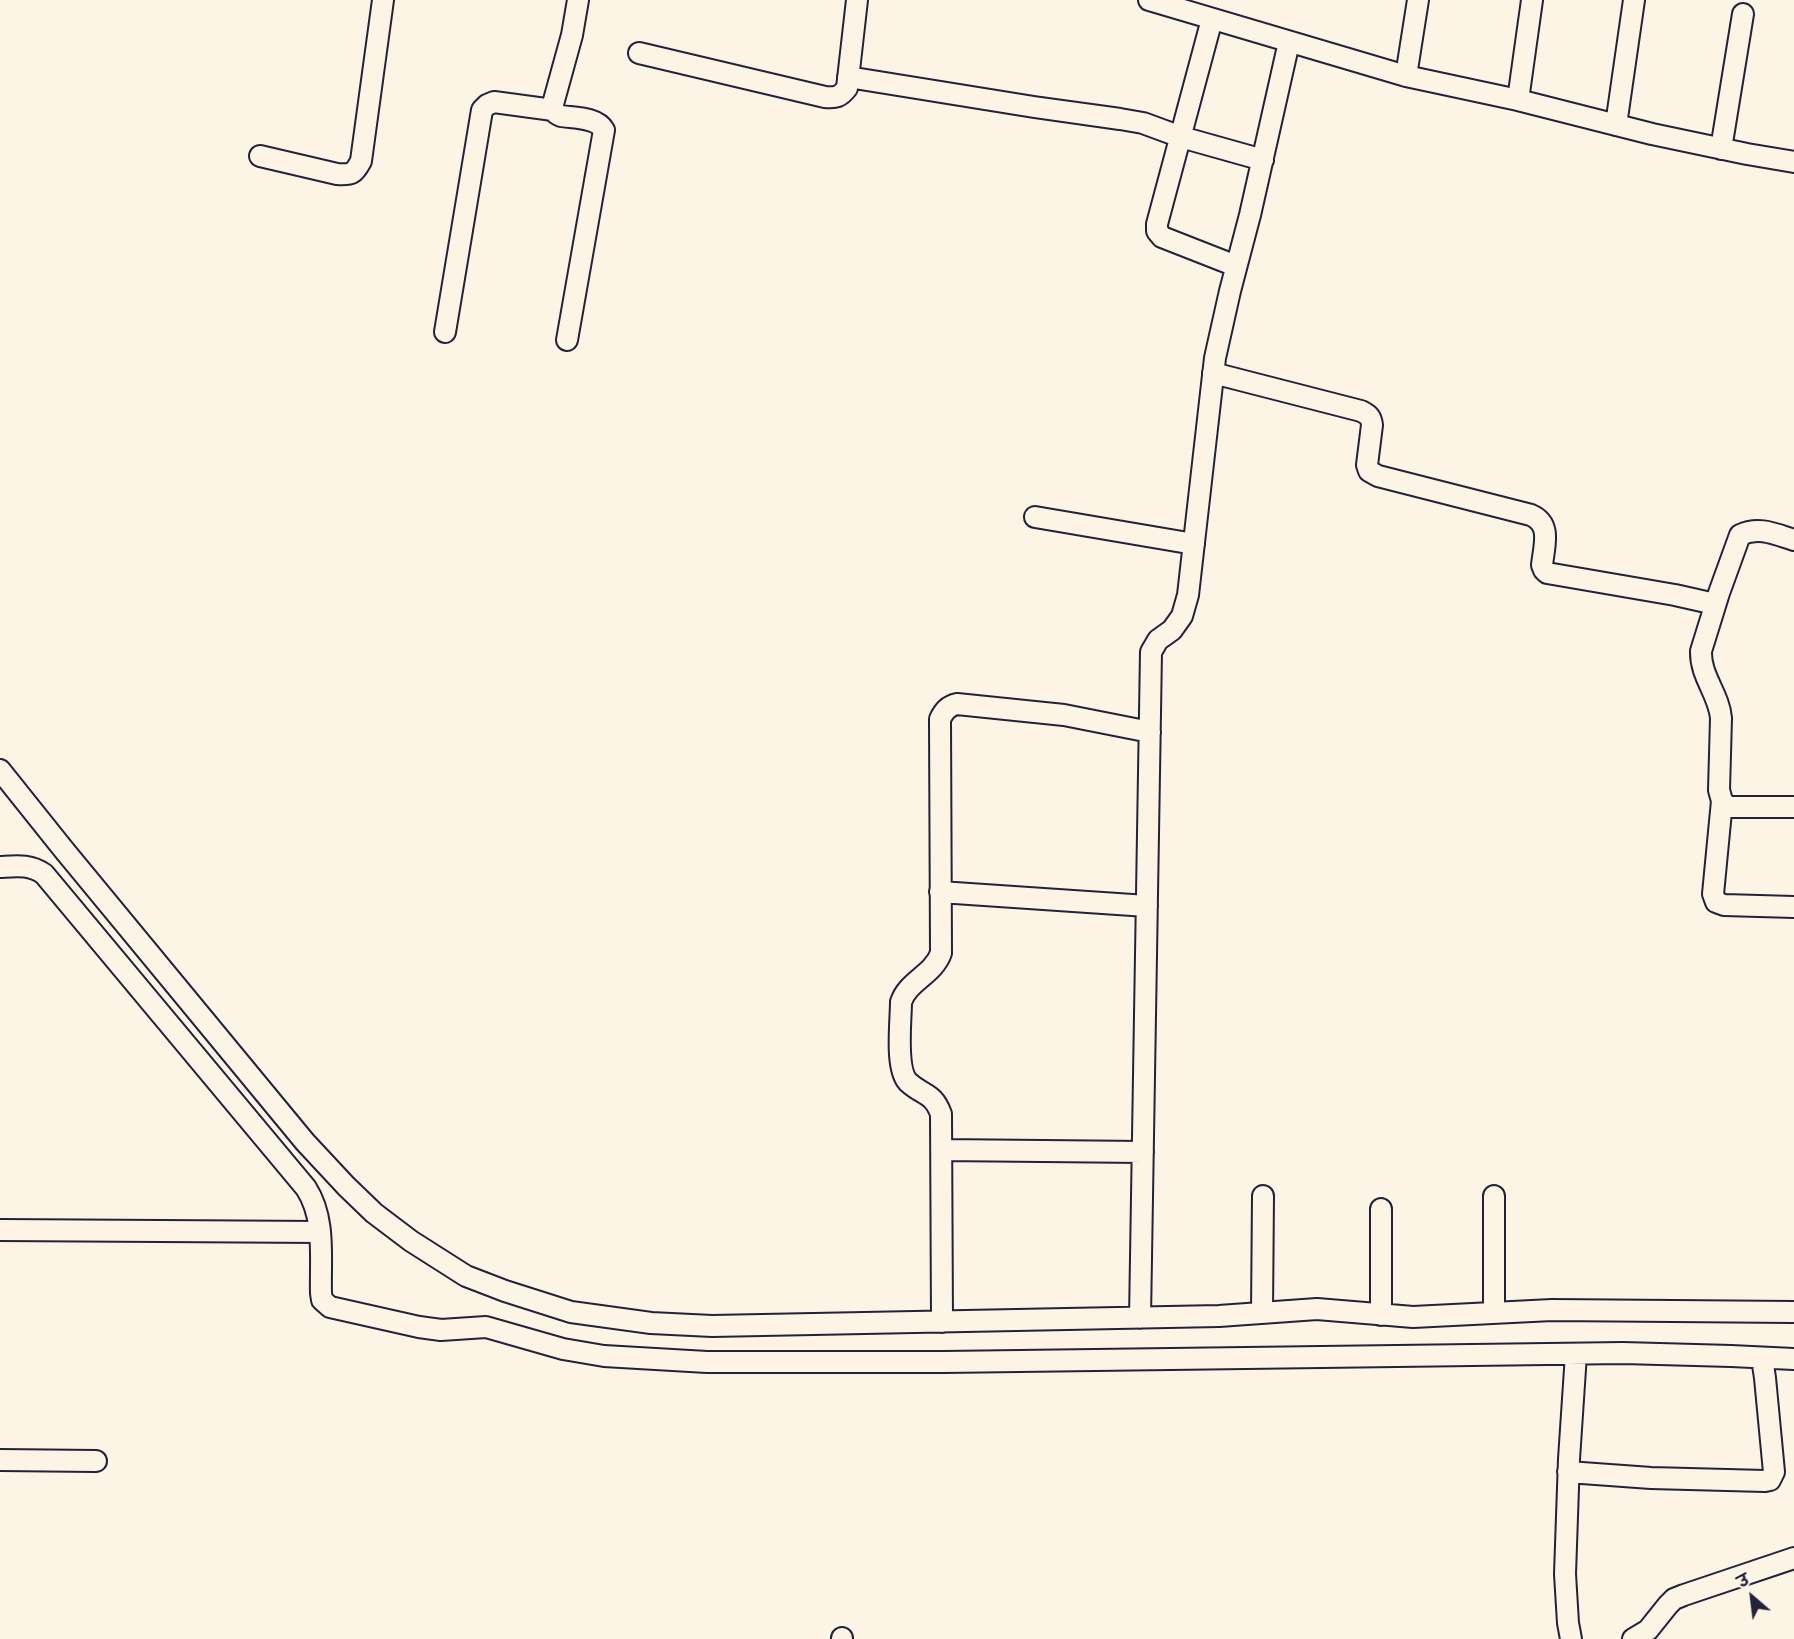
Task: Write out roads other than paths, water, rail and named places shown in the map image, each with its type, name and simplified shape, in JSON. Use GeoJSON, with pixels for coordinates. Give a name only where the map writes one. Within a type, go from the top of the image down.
{"type":"FeatureCollection","features":[{"type":"Feature","properties":{"kind":"street"},"geometry":{"type":"LineString","coordinates":[[260,156],[337,174],[348,175],[356,171],[362,161],[382,0]]}},
{"type":"Feature","properties":{"kind":"street"},"geometry":{"type":"LineString","coordinates":[[553,110],[572,35],[578,0]]}},
{"type":"Feature","properties":{"kind":"street"},"geometry":{"type":"LineString","coordinates":[[639,53],[825,98],[834,98],[841,96],[846,88],[857,0]]}},
{"type":"Feature","properties":{"kind":"street"},"geometry":{"type":"LineString","coordinates":[[1406,76],[1418,0]]}},
{"type":"Feature","properties":{"kind":"street"},"geometry":{"type":"LineString","coordinates":[[1518,100],[1532,0]]}},
{"type":"Feature","properties":{"kind":"street"},"geometry":{"type":"LineString","coordinates":[[1616,125],[1634,0]]}},
{"type":"Feature","properties":{"kind":"street"},"geometry":{"type":"LineString","coordinates":[[1158,1],[1406,76],[1518,100],[1721,149],[1794,162]]}},
{"type":"Feature","properties":{"kind":"street"},"geometry":{"type":"LineString","coordinates":[[1721,149],[1743,14]]}},
{"type":"Feature","properties":{"kind":"street"},"geometry":{"type":"LineString","coordinates":[[1212,19],[1156,231],[1162,237],[1236,266]]}},
{"type":"Feature","properties":{"kind":"street"},"geometry":{"type":"LineString","coordinates":[[1140,1318],[1151,652],[1158,640],[1172,630],[1182,616],[1188,595],[1213,373],[1221,327],[1263,160],[1289,42]]}},
{"type":"Feature","properties":{"kind":"street"},"geometry":{"type":"LineString","coordinates":[[848,77],[1143,123],[1181,137],[1263,160]]}},
{"type":"Feature","properties":{"kind":"street"},"geometry":{"type":"LineString","coordinates":[[445,332],[482,110],[494,102],[553,110],[561,116],[596,121],[602,125],[604,130],[567,339]]}},
{"type":"Feature","properties":{"kind":"street"},"geometry":{"type":"LineString","coordinates":[[1213,373],[1368,414],[1372,425],[1367,465],[1369,471],[1378,476],[1531,515],[1539,519],[1545,529],[1542,565],[1547,573],[1715,604]]}},
{"type":"Feature","properties":{"kind":"street"},"geometry":{"type":"LineString","coordinates":[[1035,517],[1194,544]]}},
{"type":"Feature","properties":{"kind":"street"},"geometry":{"type":"LineString","coordinates":[[1794,540],[1765,531],[1750,530],[1740,535],[1701,651],[1703,671],[1720,707],[1721,718],[1719,790],[1722,801],[1713,894],[1716,902],[1724,905],[1794,907]]}},
{"type":"Feature","properties":{"kind":"street"},"geometry":{"type":"LineString","coordinates":[[942,1323],[941,1114],[934,1099],[907,1081],[900,1059],[901,1002],[904,994],[932,968],[941,953],[940,719],[950,705],[957,704],[1040,711],[1150,732]]}},
{"type":"Feature","properties":{"kind":"street"},"geometry":{"type":"LineString","coordinates":[[0,770],[312,1149],[374,1213],[411,1241],[466,1276],[571,1312],[651,1323],[712,1326],[1219,1316],[1317,1309],[1413,1317],[1552,1310],[1794,1312]]}},
{"type":"Feature","properties":{"kind":"street"},"geometry":{"type":"LineString","coordinates":[[1722,801],[1728,807],[1794,807]]}},
{"type":"Feature","properties":{"kind":"street"},"geometry":{"type":"LineString","coordinates":[[0,867],[28,866],[44,874],[306,1188],[318,1212],[321,1293],[322,1300],[330,1308],[419,1328],[441,1330],[486,1327],[563,1349],[604,1356],[707,1362],[944,1362],[1473,1354],[1635,1354],[1794,1359]]}},
{"type":"Feature","properties":{"kind":"street"},"geometry":{"type":"LineString","coordinates":[[940,892],[1147,906]]}},
{"type":"Feature","properties":{"kind":"street"},"geometry":{"type":"LineString","coordinates":[[942,1150],[1143,1152]]}},
{"type":"Feature","properties":{"kind":"street"},"geometry":{"type":"LineString","coordinates":[[1262,1312],[1263,1196]]}},
{"type":"Feature","properties":{"kind":"street"},"geometry":{"type":"LineString","coordinates":[[1494,1196],[1494,1313]]}},
{"type":"Feature","properties":{"kind":"street"},"geometry":{"type":"LineString","coordinates":[[1381,1315],[1382,1209]]}},
{"type":"Feature","properties":{"kind":"street"},"geometry":{"type":"LineString","coordinates":[[0,1230],[320,1232]]}},
{"type":"Feature","properties":{"kind":"street"},"geometry":{"type":"LineString","coordinates":[[1571,1639],[1565,1574],[1568,1472],[1576,1354]]}},
{"type":"Feature","properties":{"kind":"street"},"geometry":{"type":"LineString","coordinates":[[1568,1472],[1651,1478],[1770,1480],[1774,1472],[1762,1358]]}},
{"type":"Feature","properties":{"kind":"street"},"geometry":{"type":"LineString","coordinates":[[0,1460],[96,1461]]}},
{"type":"Feature","properties":{"kind":"street"},"geometry":{"type":"LineString","coordinates":[[1633,1639],[1648,1630],[1668,1605],[1684,1594],[1794,1558]]}}]}
